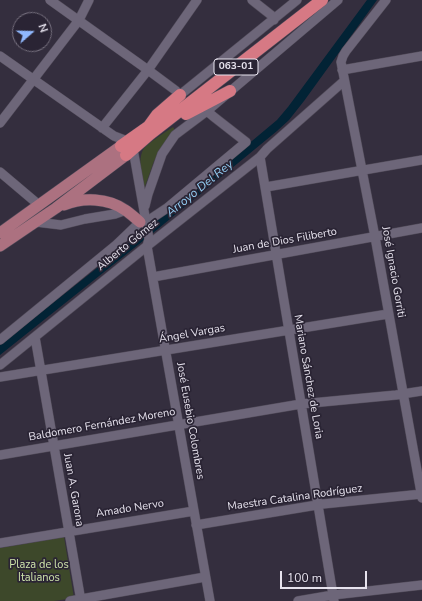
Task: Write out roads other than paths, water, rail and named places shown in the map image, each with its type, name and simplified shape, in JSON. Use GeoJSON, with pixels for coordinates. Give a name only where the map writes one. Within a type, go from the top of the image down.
{"type":"FeatureCollection","features":[{"type":"Feature","properties":{"kind":"highway","name":"063-01"},"geometry":{"type":"LineString","coordinates":[[150,130],[292,16],[309,0]]}},
{"type":"Feature","properties":{"kind":"highway","name":"063-01"},"geometry":{"type":"LineString","coordinates":[[124,145],[150,130],[322,0]]}},
{"type":"Feature","properties":{"kind":"highway"},"geometry":{"type":"LineString","coordinates":[[150,130],[230,91]]}},
{"type":"Feature","properties":{"kind":"highway"},"geometry":{"type":"LineString","coordinates":[[150,130],[157,115],[180,95]]}},
{"type":"Feature","properties":{"kind":"main road","name":"063-01"},"geometry":{"type":"LineString","coordinates":[[0,233],[124,145]]}},
{"type":"Feature","properties":{"kind":"main road","name":"063-01"},"geometry":{"type":"LineString","coordinates":[[0,246],[56,208],[124,145]]}},
{"type":"Feature","properties":{"kind":"main road"},"geometry":{"type":"LineString","coordinates":[[56,208],[71,202],[94,200],[114,203],[126,210],[143,225]]}},
{"type":"Feature","properties":{"kind":"street"},"geometry":{"type":"LineString","coordinates":[[50,0],[176,90],[180,95],[297,0]]}},
{"type":"Feature","properties":{"kind":"street"},"geometry":{"type":"LineString","coordinates":[[0,123],[79,20],[89,0]]}},
{"type":"Feature","properties":{"kind":"street"},"geometry":{"type":"LineString","coordinates":[[102,128],[148,70],[197,0]]}},
{"type":"Feature","properties":{"kind":"street"},"geometry":{"type":"LineString","coordinates":[[252,0],[274,20]]}},
{"type":"Feature","properties":{"kind":"street"},"geometry":{"type":"LineString","coordinates":[[144,211],[148,194],[162,154],[177,133],[207,111],[338,0]]}},
{"type":"Feature","properties":{"kind":"street","name":"José Ignacio Gorriti"},"geometry":{"type":"LineString","coordinates":[[386,0],[346,51],[341,62],[375,237],[422,496]]}},
{"type":"Feature","properties":{"kind":"street"},"geometry":{"type":"LineString","coordinates":[[0,56],[124,145]]}},
{"type":"Feature","properties":{"kind":"street"},"geometry":{"type":"LineString","coordinates":[[342,70],[422,56]]}},
{"type":"Feature","properties":{"kind":"street","name":"Alberto Gómez"},"geometry":{"type":"LineString","coordinates":[[0,365],[146,243],[260,157],[267,148],[344,81]]}},
{"type":"Feature","properties":{"kind":"street"},"geometry":{"type":"LineString","coordinates":[[0,340],[116,245],[166,208],[246,142],[207,111]]}},
{"type":"Feature","properties":{"kind":"street","name":"José Eusebio Colombres"},"geometry":{"type":"LineString","coordinates":[[124,145],[144,211],[143,225]]}},
{"type":"Feature","properties":{"kind":"street","name":"José Eusebio Colombres"},"geometry":{"type":"LineString","coordinates":[[124,145],[130,164],[153,277],[210,601]]}},
{"type":"Feature","properties":{"kind":"street","name":"Mariano Sánchez de Loria"},"geometry":{"type":"LineString","coordinates":[[260,157],[334,598]]}},
{"type":"Feature","properties":{"kind":"street"},"geometry":{"type":"LineString","coordinates":[[266,187],[422,160]]}},
{"type":"Feature","properties":{"kind":"street"},"geometry":{"type":"LineString","coordinates":[[0,172],[39,205]]}},
{"type":"Feature","properties":{"kind":"street"},"geometry":{"type":"LineString","coordinates":[[36,222],[61,225],[115,214],[126,210]]}},
{"type":"Feature","properties":{"kind":"street","name":"Juan de Dios Filiberto"},"geometry":{"type":"LineString","coordinates":[[153,277],[422,228]]}},
{"type":"Feature","properties":{"kind":"street","name":"Ángel Vargas"},"geometry":{"type":"LineString","coordinates":[[0,378],[388,314]]}},
{"type":"Feature","properties":{"kind":"street","name":"Juan A. Garona"},"geometry":{"type":"LineString","coordinates":[[35,336],[81,600]]}},
{"type":"Feature","properties":{"kind":"street","name":"Baldomero Fernández Moreno"},"geometry":{"type":"LineString","coordinates":[[0,455],[301,404],[422,391]]}},
{"type":"Feature","properties":{"kind":"street","name":"Maestra Catalina Rodríguez"},"geometry":{"type":"LineString","coordinates":[[196,525],[318,505],[422,496]]}},
{"type":"Feature","properties":{"kind":"street","name":"Amado Nervo"},"geometry":{"type":"LineString","coordinates":[[0,543],[194,511]]}},
{"type":"Feature","properties":{"kind":"street"},"geometry":{"type":"LineString","coordinates":[[70,601],[206,577]]}},
{"type":"Feature","properties":{"kind":"street"},"geometry":{"type":"LineString","coordinates":[[298,601],[334,598],[422,585]]}},
{"type":"Feature","properties":{"kind":"water","name":"Arroyo Del Rey"},"geometry":{"type":"Polygon","coordinates":[[[367,0],[377,0],[289,120],[153,233],[0,355],[0,345],[160,218],[277,120],[367,0]]]}},
{"type":"Feature","properties":{"kind":"park label","name":"Plaza de los Italianos"},"geometry":{"type":"Point","coordinates":[39,571]}}]}
